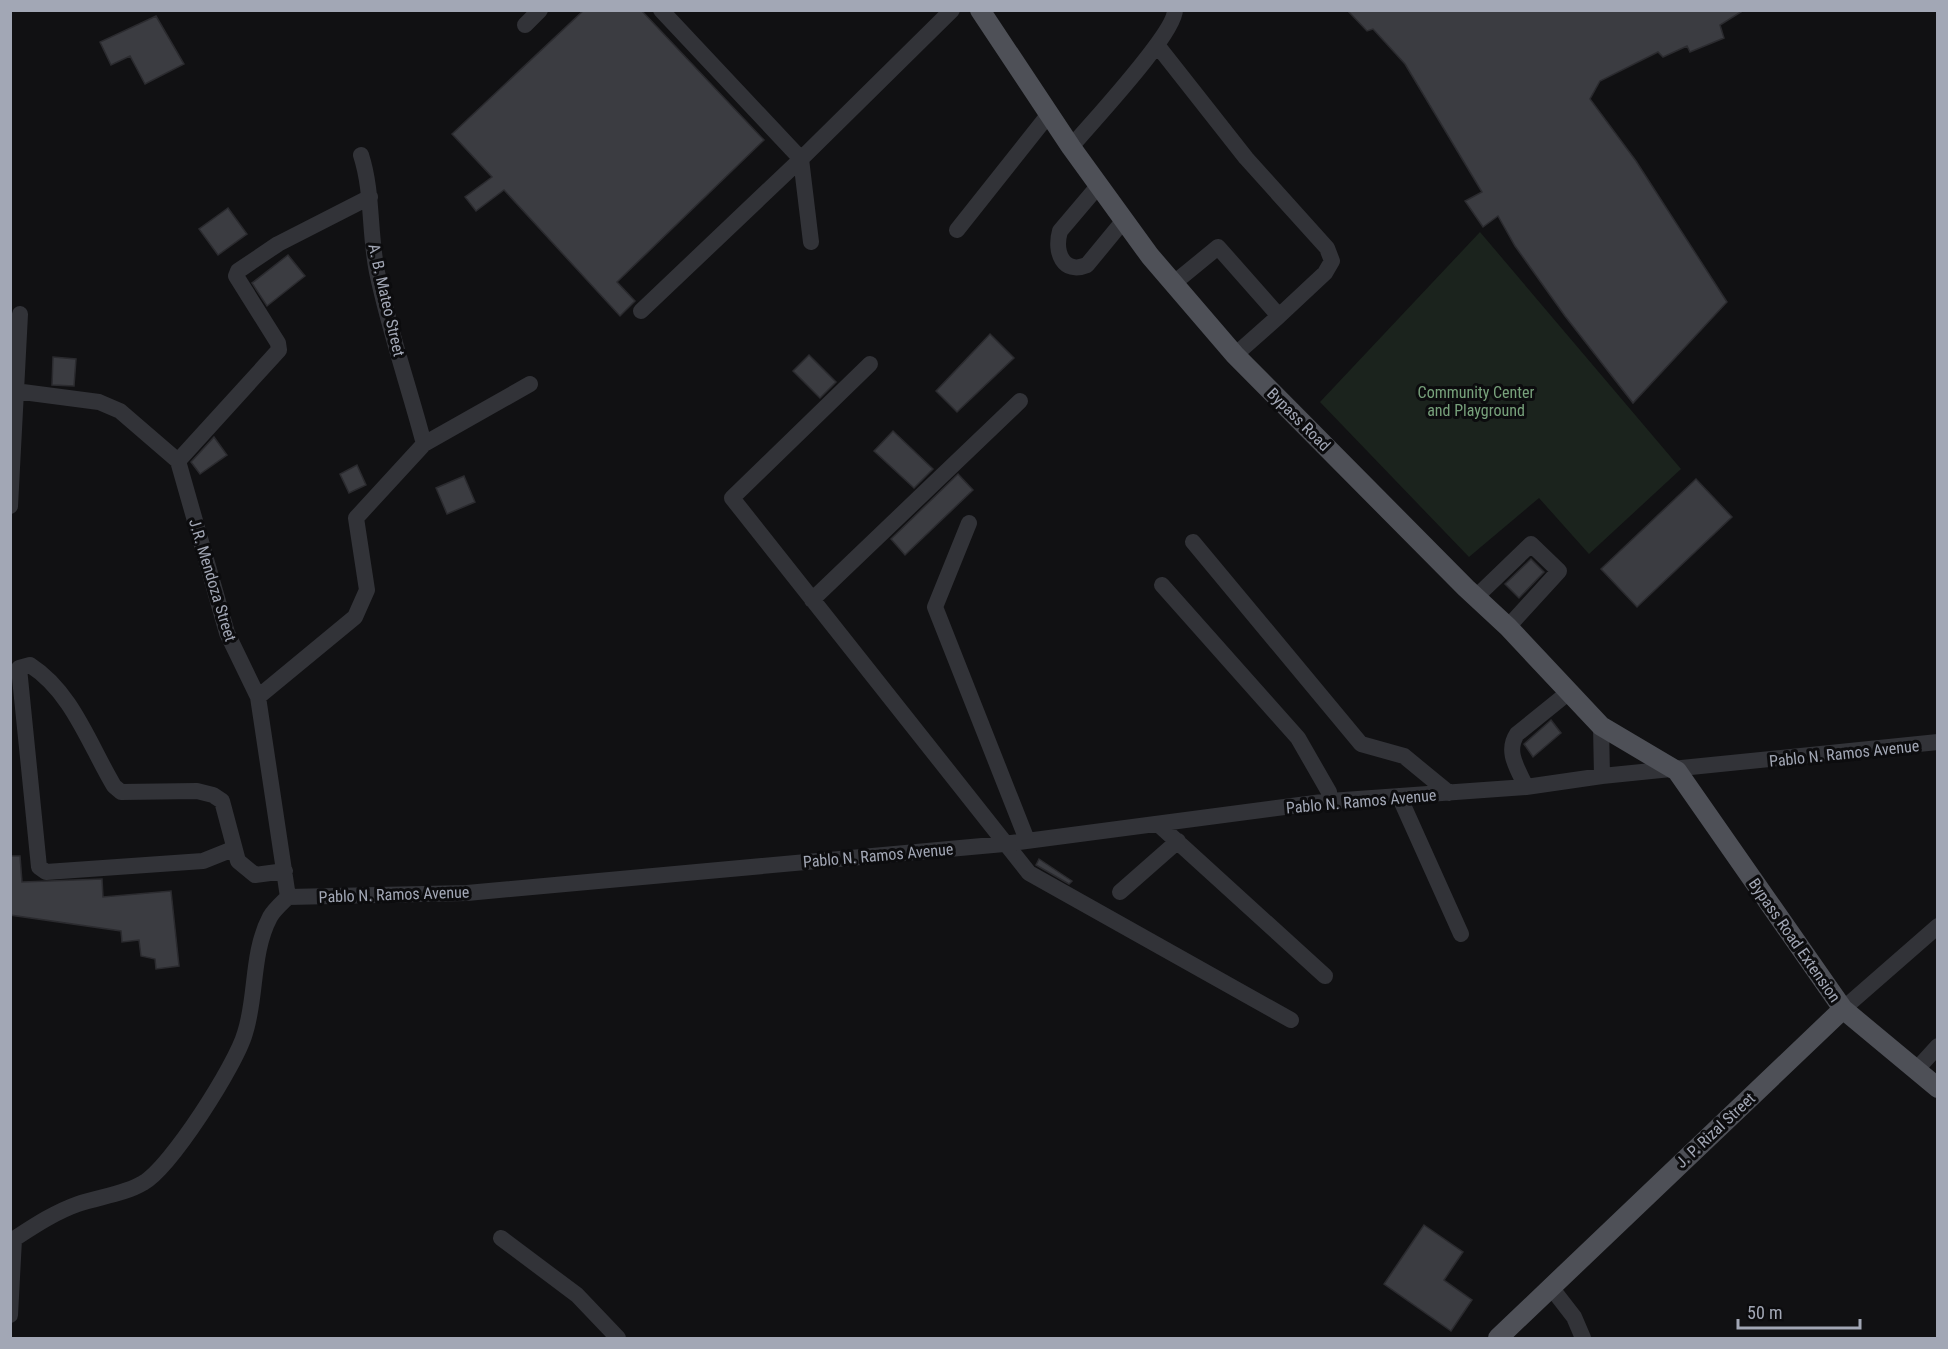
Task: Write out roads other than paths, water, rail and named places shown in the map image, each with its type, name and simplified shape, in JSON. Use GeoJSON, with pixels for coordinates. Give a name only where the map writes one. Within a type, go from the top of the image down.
{"type":"FeatureCollection","features":[{"type":"Feature","properties":{"kind":"main road","name":"Bypass Road"},"geometry":{"type":"LineString","coordinates":[[980,10],[1071,147],[1124,220],[1235,355],[1508,627],[1601,726],[1677,771]]}},
{"type":"Feature","properties":{"kind":"main road","name":"Bypass Road Extension"},"geometry":{"type":"LineString","coordinates":[[1677,771],[1843,1009],[1938,1088]]}},
{"type":"Feature","properties":{"kind":"main road","name":"J. P. Rizal Street"},"geometry":{"type":"LineString","coordinates":[[1498,1338],[1843,1009]]}},
{"type":"Feature","properties":{"kind":"street"},"geometry":{"type":"LineString","coordinates":[[525,25],[540,10]]}},
{"type":"Feature","properties":{"kind":"street"},"geometry":{"type":"LineString","coordinates":[[661,10],[801,159],[811,242]]}},
{"type":"Feature","properties":{"kind":"street"},"geometry":{"type":"LineString","coordinates":[[641,311],[801,159],[952,10]]}},
{"type":"Feature","properties":{"kind":"street"},"geometry":{"type":"LineString","coordinates":[[1071,147],[1157,45],[1175,18],[1175,10]]}},
{"type":"Feature","properties":{"kind":"street"},"geometry":{"type":"LineString","coordinates":[[1157,45],[1246,158],[1327,248],[1332,261],[1325,273],[1235,355]]}},
{"type":"Feature","properties":{"kind":"street"},"geometry":{"type":"LineString","coordinates":[[957,230],[1049,114]]}},
{"type":"Feature","properties":{"kind":"street","name":"A. B. Mateo Street"},"geometry":{"type":"LineString","coordinates":[[362,154],[369,178],[377,272],[424,444]]}},
{"type":"Feature","properties":{"kind":"street"},"geometry":{"type":"LineString","coordinates":[[1099,185],[1060,231],[1059,256],[1067,266],[1080,268],[1087,265],[1124,220]]}},
{"type":"Feature","properties":{"kind":"street"},"geometry":{"type":"LineString","coordinates":[[15,391],[99,402],[120,411],[178,461],[279,350],[278,343],[236,276],[238,271],[278,244],[369,197]]}},
{"type":"Feature","properties":{"kind":"street"},"geometry":{"type":"LineString","coordinates":[[1174,283],[1218,247],[1280,316]]}},
{"type":"Feature","properties":{"kind":"street"},"geometry":{"type":"LineString","coordinates":[[10,506],[15,391],[22,313]]}},
{"type":"Feature","properties":{"kind":"street"},"geometry":{"type":"LineString","coordinates":[[870,364],[732,498],[1029,873],[1291,1020]]}},
{"type":"Feature","properties":{"kind":"street"},"geometry":{"type":"LineString","coordinates":[[258,697],[355,617],[367,590],[357,518],[424,444],[530,384]]}},
{"type":"Feature","properties":{"kind":"street"},"geometry":{"type":"LineString","coordinates":[[812,600],[1020,400]]}},
{"type":"Feature","properties":{"kind":"street","name":"J.R. Mendoza Street"},"geometry":{"type":"LineString","coordinates":[[178,461],[227,633],[258,697],[288,897]]}},
{"type":"Feature","properties":{"kind":"street"},"geometry":{"type":"LineString","coordinates":[[969,523],[935,607],[1028,840]]}},
{"type":"Feature","properties":{"kind":"street"},"geometry":{"type":"LineString","coordinates":[[1193,543],[1360,744],[1404,756],[1449,793]]}},
{"type":"Feature","properties":{"kind":"street"},"geometry":{"type":"LineString","coordinates":[[1476,597],[1531,544],[1559,571],[1508,627]]}},
{"type":"Feature","properties":{"kind":"street"},"geometry":{"type":"LineString","coordinates":[[1162,585],[1298,738],[1329,792],[1330,801]]}},
{"type":"Feature","properties":{"kind":"street"},"geometry":{"type":"LineString","coordinates":[[233,849],[203,861],[46,872],[39,867],[19,668],[30,665],[58,690],[72,708],[111,780],[121,792],[197,791],[213,795],[222,801],[238,861],[255,875],[285,871]]}},
{"type":"Feature","properties":{"kind":"street"},"geometry":{"type":"LineString","coordinates":[[1526,788],[1511,753],[1511,743],[1517,734],[1569,692]]}},
{"type":"Feature","properties":{"kind":"street"},"geometry":{"type":"LineString","coordinates":[[1601,726],[1602,776]]}},
{"type":"Feature","properties":{"kind":"street","name":"Pablo N. Ramos Avenue"},"geometry":{"type":"LineString","coordinates":[[288,897],[467,893],[1004,843],[1330,801],[1526,788],[1602,776],[1677,771],[1938,742]]}},
{"type":"Feature","properties":{"kind":"street"},"geometry":{"type":"LineString","coordinates":[[1400,796],[1461,934]]}},
{"type":"Feature","properties":{"kind":"street"},"geometry":{"type":"LineString","coordinates":[[1158,824],[1325,976]]}},
{"type":"Feature","properties":{"kind":"street"},"geometry":{"type":"LineString","coordinates":[[1120,892],[1178,841]]}},
{"type":"Feature","properties":{"kind":"street"},"geometry":{"type":"LineString","coordinates":[[10,1315],[12,1238],[76,1204],[143,1184],[179,1145],[236,1056],[246,1033],[259,949],[270,916],[288,897]]}},
{"type":"Feature","properties":{"kind":"street","name":"J. P. Rizal Street"},"geometry":{"type":"LineString","coordinates":[[1843,1009],[1938,926]]}},
{"type":"Feature","properties":{"kind":"street"},"geometry":{"type":"LineString","coordinates":[[1917,1069],[1938,1046]]}},
{"type":"Feature","properties":{"kind":"street"},"geometry":{"type":"LineString","coordinates":[[501,1238],[577,1295],[618,1338]]}},
{"type":"Feature","properties":{"kind":"street"},"geometry":{"type":"LineString","coordinates":[[1550,1286],[1574,1317],[1583,1338]]}},
{"type":"Feature","properties":{"kind":"park label","name":"Community Center and Playground"},"geometry":{"type":"Point","coordinates":[1476,401]}}]}
